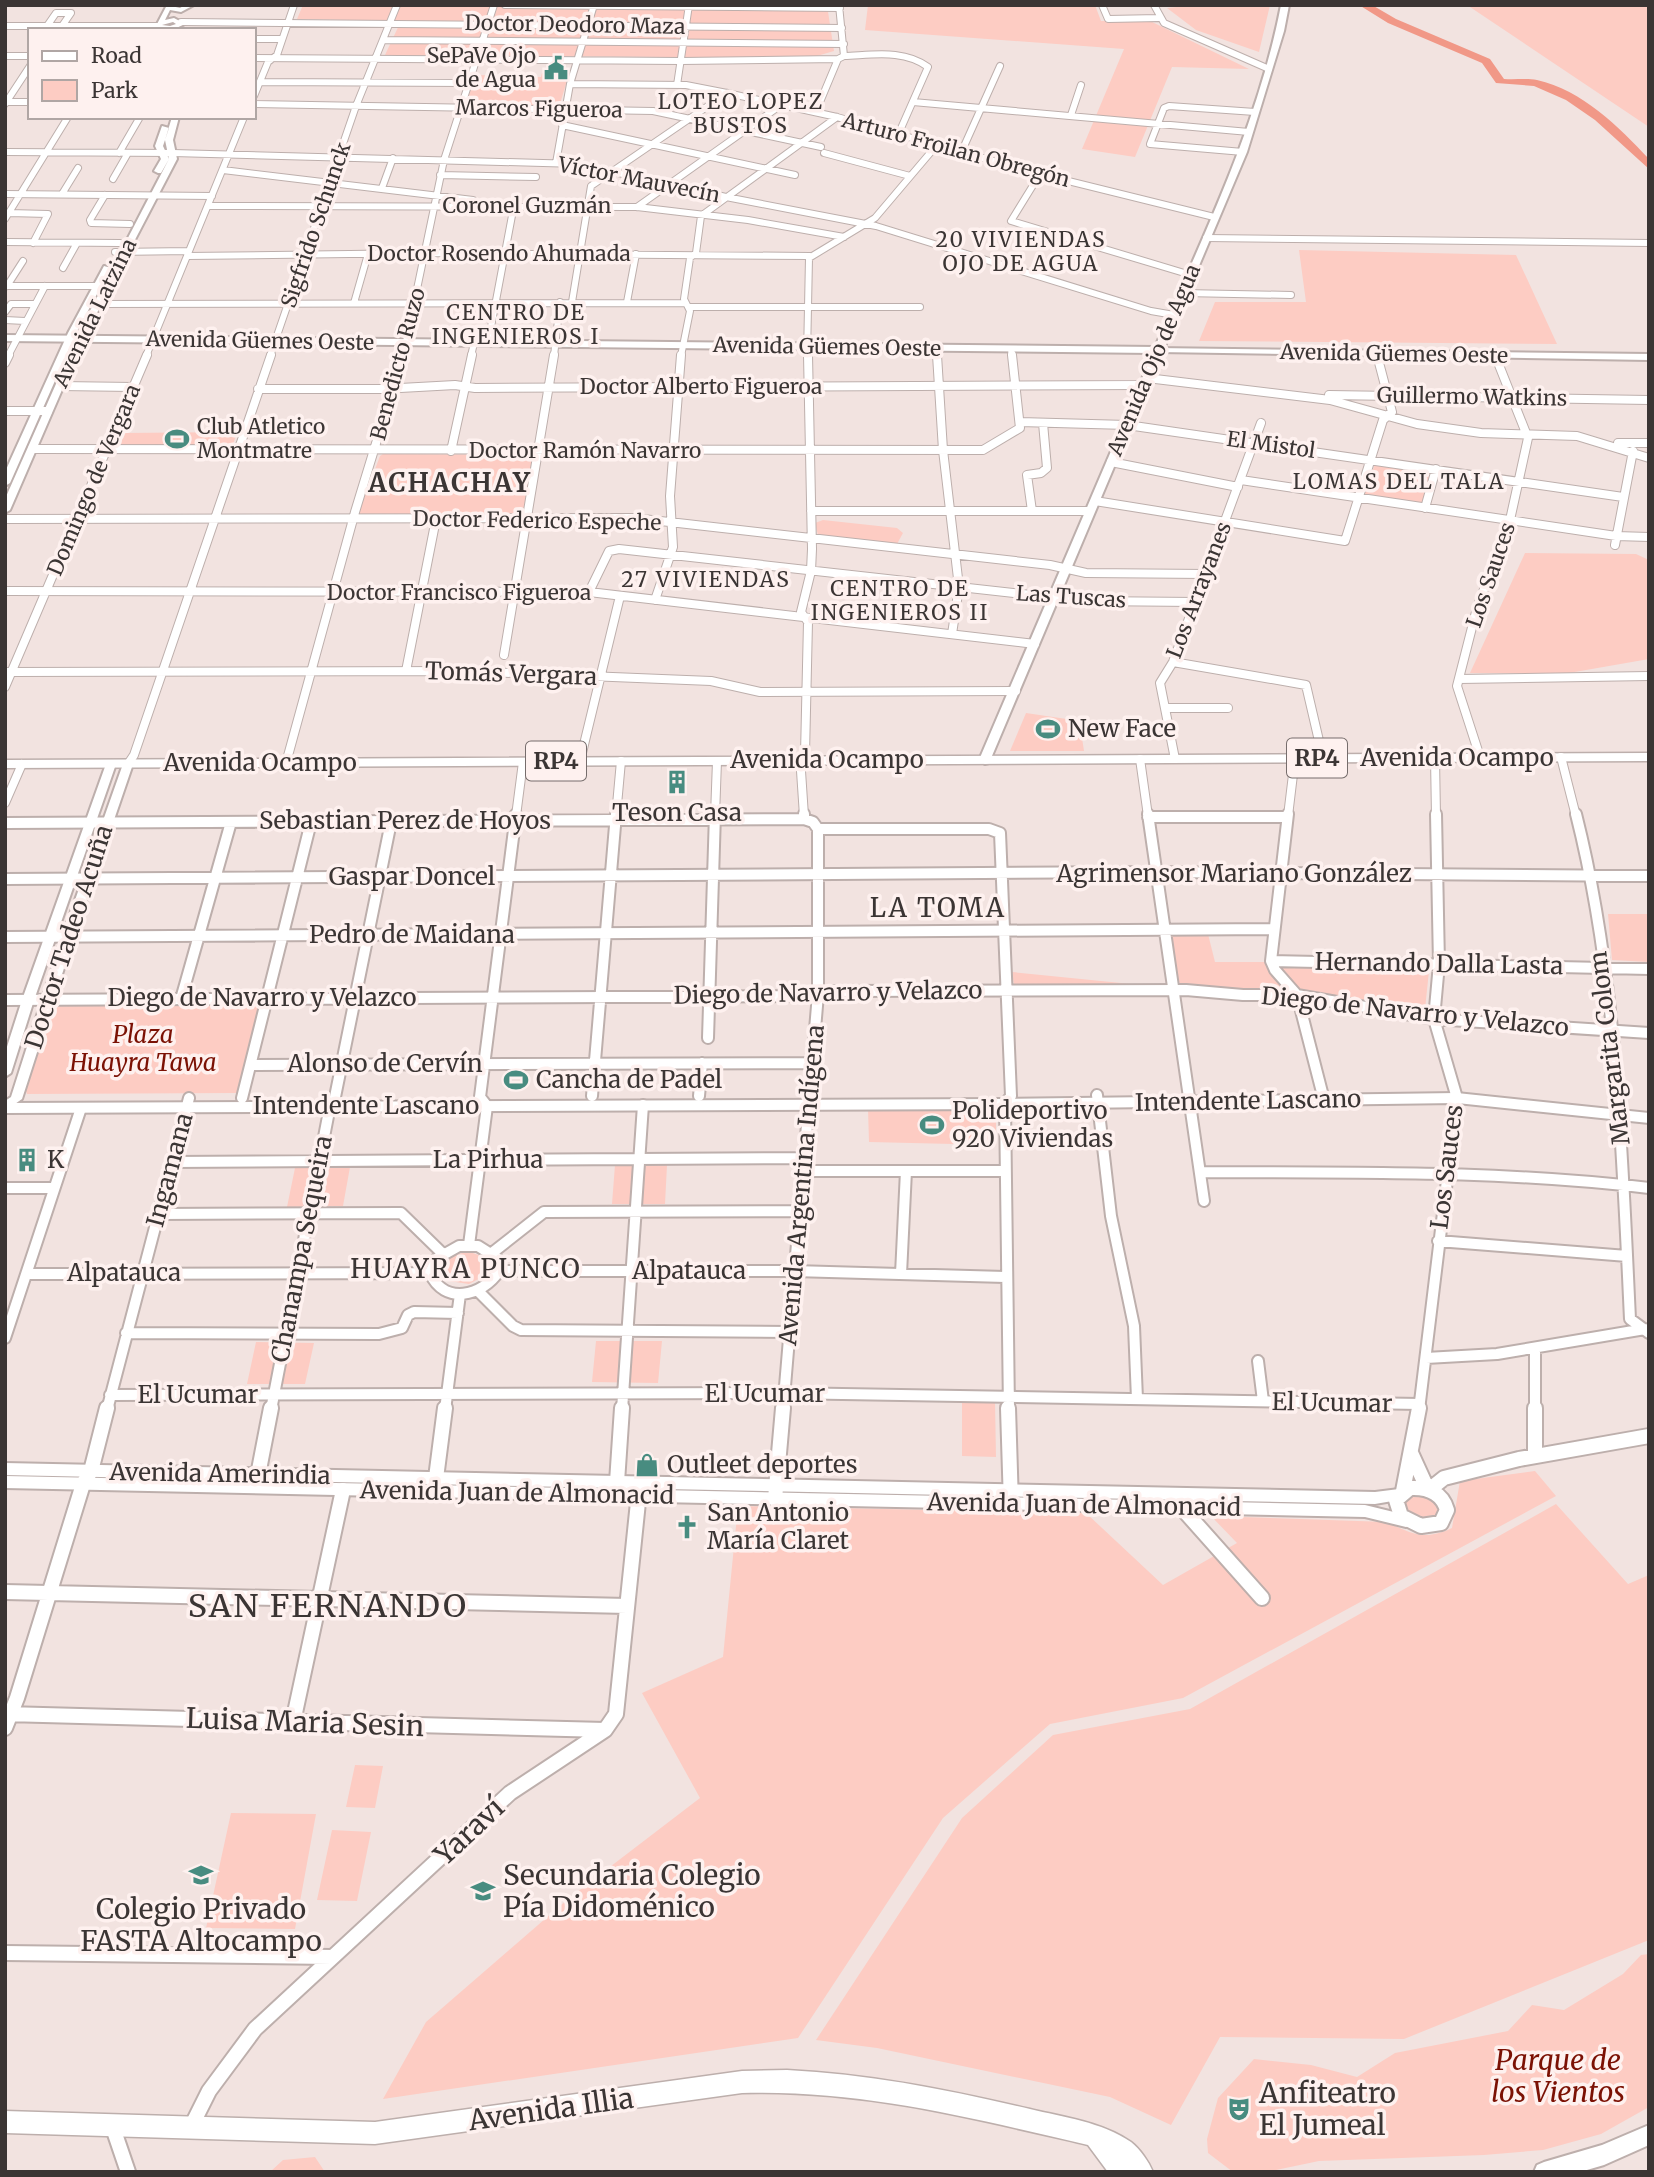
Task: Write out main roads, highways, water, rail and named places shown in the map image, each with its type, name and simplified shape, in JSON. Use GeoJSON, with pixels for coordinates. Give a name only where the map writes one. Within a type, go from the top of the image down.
{"type":"FeatureCollection","features":[{"type":"Feature","properties":{"kind":"main road","name":"Avenida Ojo de Agua"},"geometry":{"type":"LineString","coordinates":[[985,760],[1243,152],[1269,69],[1285,5]]}},
{"type":"Feature","properties":{"kind":"main road","name":"Avenida Güemes Oeste"},"geometry":{"type":"LineString","coordinates":[[11,338],[1158,350]]}},
{"type":"Feature","properties":{"kind":"main road","name":"Avenida Ocampo"},"geometry":{"type":"LineString","coordinates":[[5,764],[1649,757]]}},
{"type":"Feature","properties":{"kind":"main road","name":"Intendente Lascano"},"geometry":{"type":"LineString","coordinates":[[8,1103],[484,1101],[643,1105],[809,1100],[1456,1094],[1621,1111],[1649,1110]]}},
{"type":"Feature","properties":{"kind":"main road","name":"Intendente Lascano"},"geometry":{"type":"LineString","coordinates":[[484,1101],[592,1096],[809,1100]]}},
{"type":"Feature","properties":{"kind":"main road","name":"Intendente Lascano"},"geometry":{"type":"LineString","coordinates":[[8,1103],[81,1108],[242,1098],[332,1102]]}},
{"type":"Feature","properties":{"kind":"main road","name":"Intendente Lascano"},"geometry":{"type":"LineString","coordinates":[[1621,1111],[1649,1118]]}},
{"type":"Feature","properties":{"kind":"main road","name":"Avenida Illia"},"geometry":{"type":"LineString","coordinates":[[5,2122],[375,2133],[728,2084],[785,2079],[874,2087],[1092,2135],[1108,2151],[1137,2171]]}},
{"type":"Feature","properties":{"kind":"main road"},"geometry":{"type":"LineString","coordinates":[[1544,2172],[1604,2155],[1649,2135]]}},
{"type":"Feature","properties":{"kind":"waterway"},"geometry":{"type":"LineString","coordinates":[[1364,5],[1392,21],[1486,61],[1495,70],[1500,81],[1534,83],[1570,98],[1612,129],[1649,166]]}},
{"type":"Feature","properties":{"kind":"place","name":"SePaVe Ojo de Agua"},"geometry":{"type":"Point","coordinates":[556,68]}},
{"type":"Feature","properties":{"kind":"place","name":"Club Atletico Montmatre"},"geometry":{"type":"Point","coordinates":[177,439]}},
{"type":"Feature","properties":{"kind":"place","name":"New Face"},"geometry":{"type":"Point","coordinates":[1048,729]}},
{"type":"Feature","properties":{"kind":"place","name":"Teson Casa"},"geometry":{"type":"Point","coordinates":[677,782]}},
{"type":"Feature","properties":{"kind":"place","name":"Cancha de Padel"},"geometry":{"type":"Point","coordinates":[516,1080]}},
{"type":"Feature","properties":{"kind":"place","name":"Polideportivo 920 Viviendas"},"geometry":{"type":"Point","coordinates":[932,1125]}},
{"type":"Feature","properties":{"kind":"place","name":"K"},"geometry":{"type":"Point","coordinates":[27,1160]}},
{"type":"Feature","properties":{"kind":"place","name":"Outleet deportes"},"geometry":{"type":"Point","coordinates":[647,1465]}},
{"type":"Feature","properties":{"kind":"place","name":"San Antonio María Claret"},"geometry":{"type":"Point","coordinates":[687,1527]}},
{"type":"Feature","properties":{"kind":"place","name":"Colegio Privado FASTA Altocampo"},"geometry":{"type":"Point","coordinates":[201,1875]}},
{"type":"Feature","properties":{"kind":"place","name":"Secundaria Colegio Pía Didoménico"},"geometry":{"type":"Point","coordinates":[483,1891]}},
{"type":"Feature","properties":{"kind":"place","name":"Anfiteatro El Jumeal"},"geometry":{"type":"Point","coordinates":[1239,2109]}},
{"type":"Feature","properties":{"kind":"district","name":"LOTEO LOPEZ BUSTOS"},"geometry":{"type":"Point","coordinates":[741,114]}},
{"type":"Feature","properties":{"kind":"district","name":"20 VIVIENDAS OJO DE AGUA"},"geometry":{"type":"Point","coordinates":[1021,252]}},
{"type":"Feature","properties":{"kind":"district","name":"CENTRO DE INGENIEROS I"},"geometry":{"type":"Point","coordinates":[516,325]}},
{"type":"Feature","properties":{"kind":"district","name":"LOMAS DEL TALA"},"geometry":{"type":"Point","coordinates":[1399,482]}},
{"type":"Feature","properties":{"kind":"district","name":"ACHACHAY"},"geometry":{"type":"Point","coordinates":[450,483]}},
{"type":"Feature","properties":{"kind":"district","name":"27 VIVIENDAS"},"geometry":{"type":"Point","coordinates":[706,580]}},
{"type":"Feature","properties":{"kind":"district","name":"CENTRO DE INGENIEROS II"},"geometry":{"type":"Point","coordinates":[900,601]}},
{"type":"Feature","properties":{"kind":"district","name":"LA TOMA"},"geometry":{"type":"Point","coordinates":[938,908]}},
{"type":"Feature","properties":{"kind":"district","name":"HUAYRA PUNCO"},"geometry":{"type":"Point","coordinates":[466,1269]}},
{"type":"Feature","properties":{"kind":"district","name":"SAN FERNANDO"},"geometry":{"type":"Point","coordinates":[328,1606]}},
{"type":"Feature","properties":{"kind":"park label","name":"Plaza Huayra Tawa"},"geometry":{"type":"Point","coordinates":[143,1049]}},
{"type":"Feature","properties":{"kind":"park label","name":"Parque de los Vientos"},"geometry":{"type":"Point","coordinates":[1558,2076]}}]}
